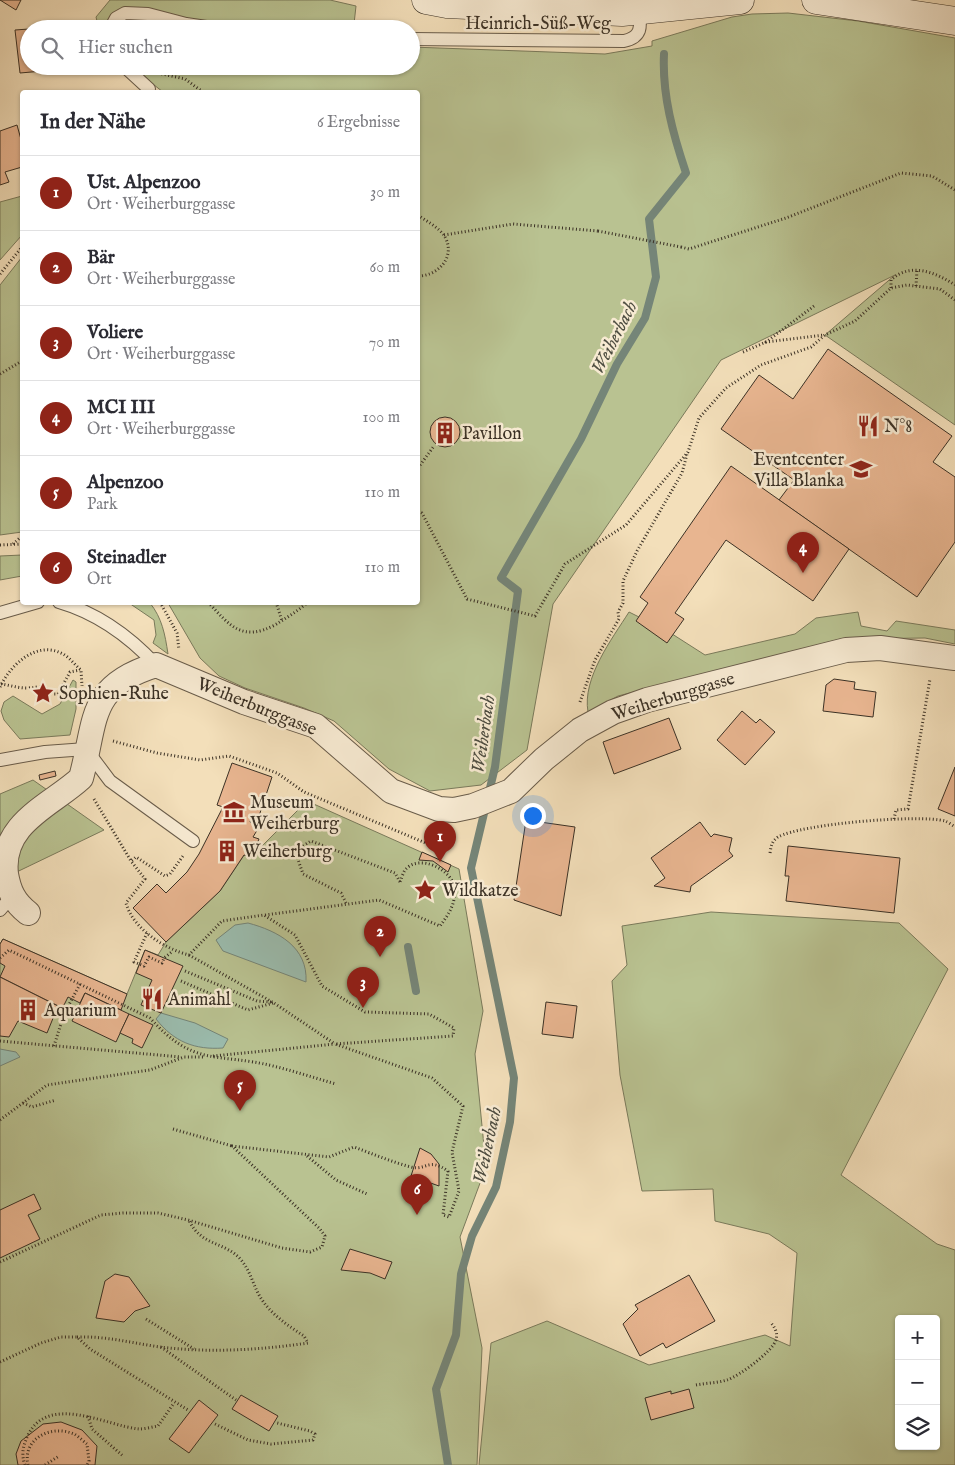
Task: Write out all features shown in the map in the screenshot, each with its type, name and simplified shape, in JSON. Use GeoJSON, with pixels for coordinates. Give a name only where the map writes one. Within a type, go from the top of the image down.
{"type":"FeatureCollection","features":[{"type":"Feature","properties":{"kind":"street"},"geometry":{"type":"LineString","coordinates":[[426,0],[447,4],[639,11],[740,0]]}},
{"type":"Feature","properties":{"kind":"street"},"geometry":{"type":"LineString","coordinates":[[816,0],[955,21]]}},
{"type":"Feature","properties":{"kind":"street","name":"Weiherburggasse"},"geometry":{"type":"LineString","coordinates":[[165,668],[244,702],[316,726],[391,791],[440,809],[454,810],[503,796],[580,730],[613,712],[647,700],[846,650],[880,648],[955,658]]}},
{"type":"Feature","properties":{"kind":"street"},"geometry":{"type":"LineString","coordinates":[[13,906],[4,862],[6,849],[31,814],[81,778],[86,749],[97,709],[103,699],[118,683],[137,671],[165,668]]}},
{"type":"Feature","properties":{"kind":"lane","name":"Heinrich-Süß-Weg"},"geometry":{"type":"LineString","coordinates":[[420,39],[624,41],[638,36],[641,30],[639,11]]}},
{"type":"Feature","properties":{"kind":"lane"},"geometry":{"type":"LineString","coordinates":[[115,20],[125,13],[148,14],[171,20]]}},
{"type":"Feature","properties":{"kind":"lane"},"geometry":{"type":"LineString","coordinates":[[134,75],[149,89]]}},
{"type":"Feature","properties":{"kind":"lane"},"geometry":{"type":"LineString","coordinates":[[0,613],[28,605]]}},
{"type":"Feature","properties":{"kind":"lane","name":"Weiherburggasse"},"geometry":{"type":"LineString","coordinates":[[69,605],[107,623],[165,668]]}},
{"type":"Feature","properties":{"kind":"lane"},"geometry":{"type":"LineString","coordinates":[[0,760],[45,752],[86,749],[110,781],[193,841]]}},
{"type":"Feature","properties":{"kind":"path"},"geometry":{"type":"LineString","coordinates":[[139,80],[152,75]]}},
{"type":"Feature","properties":{"kind":"path"},"geometry":{"type":"LineString","coordinates":[[172,75],[185,78],[200,90]]}},
{"type":"Feature","properties":{"kind":"path"},"geometry":{"type":"LineString","coordinates":[[444,235],[513,224],[598,231],[689,249],[786,218],[901,173],[932,176],[955,190]]}},
{"type":"Feature","properties":{"kind":"path"},"geometry":{"type":"LineString","coordinates":[[420,217],[444,235],[448,246],[448,256],[442,265],[434,272],[420,276]]}},
{"type":"Feature","properties":{"kind":"path"},"geometry":{"type":"LineString","coordinates":[[0,274],[20,249]]}},
{"type":"Feature","properties":{"kind":"path"},"geometry":{"type":"LineString","coordinates":[[916,286],[917,270]]}},
{"type":"Feature","properties":{"kind":"path"},"geometry":{"type":"LineString","coordinates":[[891,288],[891,280],[900,272],[917,270],[944,277],[955,285]]}},
{"type":"Feature","properties":{"kind":"path"},"geometry":{"type":"LineString","coordinates":[[580,730],[580,701],[595,660],[619,619],[618,612],[622,603],[623,581],[637,551],[682,473],[699,418],[726,388],[761,365],[811,347],[825,335],[854,321],[891,288],[907,285],[940,290],[955,300]]}},
{"type":"Feature","properties":{"kind":"path"},"geometry":{"type":"LineString","coordinates":[[743,352],[766,342],[814,306]]}},
{"type":"Feature","properties":{"kind":"path"},"geometry":{"type":"LineString","coordinates":[[766,342],[825,335]]}},
{"type":"Feature","properties":{"kind":"path"},"geometry":{"type":"LineString","coordinates":[[0,374],[20,362]]}},
{"type":"Feature","properties":{"kind":"path"},"geometry":{"type":"LineString","coordinates":[[420,465],[434,446]]}},
{"type":"Feature","properties":{"kind":"path"},"geometry":{"type":"LineString","coordinates":[[420,512],[467,598],[535,616],[565,564],[626,525],[688,452]]}},
{"type":"Feature","properties":{"kind":"path"},"geometry":{"type":"LineString","coordinates":[[12,544],[20,538]]}},
{"type":"Feature","properties":{"kind":"path"},"geometry":{"type":"LineString","coordinates":[[0,545],[20,544]]}},
{"type":"Feature","properties":{"kind":"path"},"geometry":{"type":"LineString","coordinates":[[162,605],[172,622],[178,639],[178,656],[165,668]]}},
{"type":"Feature","properties":{"kind":"path"},"geometry":{"type":"LineString","coordinates":[[211,605],[230,625],[242,632],[253,633],[262,631],[282,621],[304,605]]}},
{"type":"Feature","properties":{"kind":"path"},"geometry":{"type":"LineString","coordinates":[[277,605],[282,621]]}},
{"type":"Feature","properties":{"kind":"path"},"geometry":{"type":"LineString","coordinates":[[1,685],[24,658],[42,649],[64,655],[81,670],[83,706],[97,709]]}},
{"type":"Feature","properties":{"kind":"path"},"geometry":{"type":"LineString","coordinates":[[1,685],[28,688],[40,685],[53,694],[58,694],[70,672],[81,670]]}},
{"type":"Feature","properties":{"kind":"path"},"geometry":{"type":"LineString","coordinates":[[894,819],[896,810],[908,809],[930,676]]}},
{"type":"Feature","properties":{"kind":"path"},"geometry":{"type":"LineString","coordinates":[[86,749],[116,740],[157,753],[200,760],[229,756],[277,773],[304,792],[428,844]]}},
{"type":"Feature","properties":{"kind":"path"},"geometry":{"type":"LineString","coordinates":[[81,778],[131,861],[144,878],[126,903],[128,911],[147,933],[173,951],[189,955],[274,1003],[335,1044],[432,1078],[463,1106],[452,1152],[459,1191],[449,1217],[444,1215],[448,1171],[438,1164],[427,1164],[414,1168],[354,1147],[329,1157],[232,1146],[173,1129]]}},
{"type":"Feature","properties":{"kind":"path"},"geometry":{"type":"LineString","coordinates":[[770,853],[771,845],[777,838],[813,826],[894,819],[945,821],[955,827]]}},
{"type":"Feature","properties":{"kind":"path"},"geometry":{"type":"LineString","coordinates":[[189,955],[222,921],[379,900],[440,926],[450,913],[454,900],[454,886],[447,874],[432,865],[416,863],[406,868],[400,882],[395,873],[311,841],[295,851],[303,874],[341,893],[346,904]]}},
{"type":"Feature","properties":{"kind":"path"},"geometry":{"type":"LineString","coordinates":[[131,861],[136,857],[165,876],[170,874]]}},
{"type":"Feature","properties":{"kind":"path"},"geometry":{"type":"LineString","coordinates":[[0,1041],[184,1057],[208,1057],[335,1044],[452,1036],[454,1028],[428,1014],[365,1012],[322,986],[295,935],[264,915]]}},
{"type":"Feature","properties":{"kind":"path"},"geometry":{"type":"LineString","coordinates":[[147,933],[134,962],[144,966],[149,957],[162,963],[164,958],[173,951]]}},
{"type":"Feature","properties":{"kind":"path"},"geometry":{"type":"LineString","coordinates":[[0,958],[8,950],[150,1018],[166,1036],[184,1049],[208,1057],[272,1066],[336,1084]]}},
{"type":"Feature","properties":{"kind":"path"},"geometry":{"type":"LineString","coordinates":[[185,971],[257,1001],[274,1003]]}},
{"type":"Feature","properties":{"kind":"path"},"geometry":{"type":"LineString","coordinates":[[181,981],[248,1010],[274,1003]]}},
{"type":"Feature","properties":{"kind":"path"},"geometry":{"type":"LineString","coordinates":[[54,1046],[64,1014],[80,984]]}},
{"type":"Feature","properties":{"kind":"path"},"geometry":{"type":"LineString","coordinates":[[0,1120],[47,1085],[150,1070],[184,1057]]}},
{"type":"Feature","properties":{"kind":"path"},"geometry":{"type":"LineString","coordinates":[[23,1103],[32,1107],[56,1100]]}},
{"type":"Feature","properties":{"kind":"path"},"geometry":{"type":"LineString","coordinates":[[0,1262],[101,1215],[151,1213],[188,1220],[282,1248],[310,1252],[322,1247],[325,1236],[320,1229],[232,1146]]}},
{"type":"Feature","properties":{"kind":"path"},"geometry":{"type":"LineString","coordinates":[[306,1155],[336,1180],[367,1194]]}},
{"type":"Feature","properties":{"kind":"path"},"geometry":{"type":"LineString","coordinates":[[0,1362],[41,1343],[61,1338],[103,1336],[160,1347],[194,1349],[269,1349],[308,1342],[304,1336],[266,1306],[242,1261],[233,1252],[202,1238],[193,1230],[188,1220]]}},
{"type":"Feature","properties":{"kind":"path"},"geometry":{"type":"LineString","coordinates":[[146,1319],[194,1349]]}},
{"type":"Feature","properties":{"kind":"path"},"geometry":{"type":"LineString","coordinates":[[696,1385],[728,1380],[774,1345],[777,1333],[770,1322]]}},
{"type":"Feature","properties":{"kind":"path"},"geometry":{"type":"LineString","coordinates":[[77,1337],[90,1349],[188,1410]]}},
{"type":"Feature","properties":{"kind":"path"},"geometry":{"type":"LineString","coordinates":[[160,1347],[236,1400]]}},
{"type":"Feature","properties":{"kind":"path"},"geometry":{"type":"LineString","coordinates":[[26,1465],[22,1455],[24,1444],[36,1424],[50,1417],[66,1413],[88,1416],[140,1429],[158,1426],[174,1403]]}},
{"type":"Feature","properties":{"kind":"path"},"geometry":{"type":"LineString","coordinates":[[88,1416],[92,1429],[123,1456]]}},
{"type":"Feature","properties":{"kind":"path"},"geometry":{"type":"LineString","coordinates":[[216,1424],[248,1440],[271,1444],[313,1440],[315,1434],[310,1431],[276,1423]]}},
{"type":"Feature","properties":{"kind":"path"},"geometry":{"type":"LineString","coordinates":[[26,1465],[29,1444],[41,1435],[57,1430],[74,1434],[86,1444],[89,1461],[87,1465]]}},
{"type":"Feature","properties":{"kind":"path"},"geometry":{"type":"LineString","coordinates":[[45,1465],[59,1456]]}},
{"type":"Feature","properties":{"kind":"green space"},"geometry":{"type":"Polygon","coordinates":[[[110,0],[330,0],[356,6],[354,20],[97,20],[96,17],[110,0]]]}},
{"type":"Feature","properties":{"kind":"green space"},"geometry":{"type":"Polygon","coordinates":[[[788,13],[858,21],[955,38],[955,425],[825,335],[895,275],[721,360],[553,604],[527,750],[481,785],[430,791],[389,769],[334,721],[304,708],[245,688],[219,676],[200,658],[169,605],[420,605],[420,90],[160,90],[141,75],[420,75],[420,47],[605,54],[652,46],[652,41],[732,17],[752,14],[788,13]]]}},
{"type":"Feature","properties":{"kind":"green space"},"geometry":{"type":"Polygon","coordinates":[[[20,197],[20,237],[0,260],[0,202],[20,197]]]}},
{"type":"Feature","properties":{"kind":"green space"},"geometry":{"type":"Polygon","coordinates":[[[20,260],[20,532],[0,535],[0,285],[20,260]]]}},
{"type":"Feature","properties":{"kind":"green space"},"geometry":{"type":"Polygon","coordinates":[[[20,555],[20,576],[0,580],[0,556],[20,555]]]}},
{"type":"Feature","properties":{"kind":"green space"},"geometry":{"type":"Polygon","coordinates":[[[132,605],[151,605],[162,627],[168,654],[153,643],[156,635],[154,620],[132,605]]]}},
{"type":"Feature","properties":{"kind":"green space"},"geometry":{"type":"Polygon","coordinates":[[[629,612],[669,632],[705,655],[795,634],[816,618],[858,612],[861,626],[887,631],[896,621],[955,630],[955,644],[925,638],[841,639],[618,696],[588,712],[589,686],[594,673],[600,659],[629,612]]]}},
{"type":"Feature","properties":{"kind":"green space"},"geometry":{"type":"Polygon","coordinates":[[[73,680],[76,682],[76,709],[70,735],[20,739],[4,720],[1,711],[4,702],[13,696],[42,714],[60,704],[73,680]]]}},
{"type":"Feature","properties":{"kind":"green space"},"geometry":{"type":"Polygon","coordinates":[[[33,780],[104,830],[0,880],[0,794],[33,780]]]}},
{"type":"Feature","properties":{"kind":"green space"},"geometry":{"type":"Polygon","coordinates":[[[307,801],[459,869],[483,1011],[475,1054],[486,1167],[460,1237],[482,1348],[477,1465],[0,1465],[0,944],[3,939],[127,994],[145,950],[158,955],[166,942],[220,891],[244,855],[251,857],[307,801]]]}},
{"type":"Feature","properties":{"kind":"green space"},"geometry":{"type":"Polygon","coordinates":[[[711,912],[899,923],[948,969],[841,1175],[937,1244],[955,1250],[955,1465],[479,1465],[491,1343],[547,1321],[649,1365],[765,1335],[790,1346],[797,1253],[769,1234],[715,1221],[713,1189],[642,1191],[620,1075],[612,981],[627,965],[622,926],[711,912]]]}},
{"type":"Feature","properties":{"kind":"shaded area"},"geometry":{"type":"Polygon","coordinates":[[[248,923],[270,931],[289,942],[302,959],[306,982],[223,951],[216,940],[235,925],[248,923]]]}},
{"type":"Feature","properties":{"kind":"shaded area"},"geometry":{"type":"Polygon","coordinates":[[[161,1013],[195,1023],[228,1039],[223,1048],[203,1048],[186,1043],[170,1034],[156,1019],[161,1013]]]}},
{"type":"Feature","properties":{"kind":"shaded area"},"geometry":{"type":"Polygon","coordinates":[[[0,1049],[16,1052],[20,1057],[0,1066],[0,1049]]]}},
{"type":"Feature","properties":{"kind":"building"},"geometry":{"type":"Polygon","coordinates":[[[0,0],[21,0],[16,10],[0,0]]]}},
{"type":"Feature","properties":{"kind":"building"},"geometry":{"type":"Polygon","coordinates":[[[15,30],[20,30],[20,73],[15,30]]]}},
{"type":"Feature","properties":{"kind":"building"},"geometry":{"type":"Polygon","coordinates":[[[17,125],[20,136],[20,168],[5,172],[9,182],[0,185],[0,131],[17,125]]]}},
{"type":"Feature","properties":{"kind":"building","name":"Eventcenter Villa Blanka"},"geometry":{"type":"Polygon","coordinates":[[[828,349],[952,436],[933,462],[955,477],[955,542],[917,597],[779,500],[794,480],[721,429],[759,375],[793,399],[828,349]]]}},
{"type":"Feature","properties":{"kind":"building","name":"Pavillon"},"geometry":{"type":"Polygon","coordinates":[[[445,417],[456,421],[460,432],[456,443],[445,447],[434,443],[430,432],[434,421],[445,417]]]}},
{"type":"Feature","properties":{"kind":"building"},"geometry":{"type":"Polygon","coordinates":[[[731,466],[849,549],[813,601],[726,540],[675,613],[684,619],[667,643],[636,621],[648,603],[640,597],[731,466]]]}},
{"type":"Feature","properties":{"kind":"building"},"geometry":{"type":"Polygon","coordinates":[[[834,679],[855,682],[854,689],[876,692],[873,717],[823,711],[826,685],[834,679]]]}},
{"type":"Feature","properties":{"kind":"building"},"geometry":{"type":"Polygon","coordinates":[[[742,711],[756,723],[760,719],[775,732],[745,765],[717,740],[742,711]]]}},
{"type":"Feature","properties":{"kind":"building"},"geometry":{"type":"Polygon","coordinates":[[[669,718],[681,749],[614,774],[603,742],[669,718]]]}},
{"type":"Feature","properties":{"kind":"building","name":"Weiherburg"},"geometry":{"type":"Polygon","coordinates":[[[232,763],[272,777],[259,816],[253,815],[250,822],[259,827],[253,837],[259,839],[251,857],[244,855],[220,891],[166,942],[133,908],[157,884],[166,893],[187,872],[199,854],[223,807],[217,805],[232,763]]]}},
{"type":"Feature","properties":{"kind":"building"},"geometry":{"type":"Polygon","coordinates":[[[955,767],[955,816],[938,809],[955,767]]]}},
{"type":"Feature","properties":{"kind":"building"},"geometry":{"type":"Polygon","coordinates":[[[55,771],[56,776],[40,780],[39,775],[55,771]]]}},
{"type":"Feature","properties":{"kind":"building"},"geometry":{"type":"Polygon","coordinates":[[[526,820],[575,827],[561,916],[514,900],[526,820]]]}},
{"type":"Feature","properties":{"kind":"building"},"geometry":{"type":"Polygon","coordinates":[[[700,822],[711,837],[714,834],[732,838],[729,851],[733,856],[691,886],[690,892],[654,886],[665,878],[651,858],[700,822]]]}},
{"type":"Feature","properties":{"kind":"building"},"geometry":{"type":"Polygon","coordinates":[[[788,846],[900,858],[894,913],[786,901],[789,876],[785,876],[788,846]]]}},
{"type":"Feature","properties":{"kind":"building"},"geometry":{"type":"Polygon","coordinates":[[[422,852],[451,865],[448,872],[433,861],[419,860],[422,852]]]}},
{"type":"Feature","properties":{"kind":"building"},"geometry":{"type":"Polygon","coordinates":[[[3,939],[127,994],[121,1010],[85,993],[80,1003],[68,997],[59,1015],[55,1014],[58,1006],[0,977],[5,966],[0,963],[0,944],[3,939]]]}},
{"type":"Feature","properties":{"kind":"building"},"geometry":{"type":"Polygon","coordinates":[[[145,950],[183,966],[161,1013],[141,1005],[152,980],[136,973],[145,950]]]}},
{"type":"Feature","properties":{"kind":"building","name":"Aquarium"},"geometry":{"type":"Polygon","coordinates":[[[0,977],[58,1006],[47,1033],[18,1021],[9,1037],[0,1036],[0,977]]]}},
{"type":"Feature","properties":{"kind":"building"},"geometry":{"type":"Polygon","coordinates":[[[85,993],[129,1014],[116,1042],[72,1021],[85,993]]]}},
{"type":"Feature","properties":{"kind":"building"},"geometry":{"type":"Polygon","coordinates":[[[546,1002],[577,1006],[573,1038],[542,1034],[546,1002]]]}},
{"type":"Feature","properties":{"kind":"building"},"geometry":{"type":"Polygon","coordinates":[[[129,1014],[153,1025],[142,1048],[132,1043],[133,1039],[120,1033],[129,1014]]]}},
{"type":"Feature","properties":{"kind":"building"},"geometry":{"type":"Polygon","coordinates":[[[420,1148],[431,1154],[439,1164],[439,1186],[411,1176],[420,1148]]]}},
{"type":"Feature","properties":{"kind":"building"},"geometry":{"type":"Polygon","coordinates":[[[34,1194],[41,1209],[28,1215],[40,1239],[0,1258],[0,1210],[34,1194]]]}},
{"type":"Feature","properties":{"kind":"building"},"geometry":{"type":"Polygon","coordinates":[[[350,1249],[392,1262],[385,1279],[370,1273],[341,1270],[350,1249]]]}},
{"type":"Feature","properties":{"kind":"building"},"geometry":{"type":"Polygon","coordinates":[[[115,1274],[129,1277],[150,1306],[135,1311],[124,1322],[96,1318],[105,1281],[115,1274]]]}},
{"type":"Feature","properties":{"kind":"building"},"geometry":{"type":"Polygon","coordinates":[[[689,1275],[715,1321],[666,1348],[663,1343],[640,1356],[623,1324],[638,1309],[635,1305],[689,1275]]]}},
{"type":"Feature","properties":{"kind":"building"},"geometry":{"type":"Polygon","coordinates":[[[689,1389],[694,1408],[651,1420],[645,1398],[671,1391],[671,1394],[689,1389]]]}},
{"type":"Feature","properties":{"kind":"building"},"geometry":{"type":"Polygon","coordinates":[[[241,1395],[278,1416],[269,1431],[232,1409],[241,1395]]]}},
{"type":"Feature","properties":{"kind":"building"},"geometry":{"type":"Polygon","coordinates":[[[199,1400],[218,1415],[189,1453],[169,1439],[199,1400]]]}},
{"type":"Feature","properties":{"kind":"building"},"geometry":{"type":"Polygon","coordinates":[[[61,1422],[82,1430],[97,1446],[95,1465],[18,1465],[16,1454],[21,1441],[43,1424],[61,1422]]]}},
{"type":"Feature","properties":{"kind":"waterway","name":"Weiherbach"},"geometry":{"type":"LineString","coordinates":[[448,1465],[436,1389],[456,1335],[461,1274],[472,1236],[496,1187],[510,1122],[514,1078],[471,868],[495,767],[518,591],[501,578],[581,439],[617,364],[645,318],[656,277],[649,219],[686,173],[669,114],[664,54]]}},
{"type":"Feature","properties":{"kind":"waterway"},"geometry":{"type":"LineString","coordinates":[[408,947],[416,991]]}},
{"type":"Feature","properties":{"kind":"place","name":"N°8"},"geometry":{"type":"Point","coordinates":[868,426]}},
{"type":"Feature","properties":{"kind":"place","name":"Pavillon"},"geometry":{"type":"Point","coordinates":[445,433]}},
{"type":"Feature","properties":{"kind":"place","name":"Eventcenter Villa Blanka"},"geometry":{"type":"Point","coordinates":[861,469]}},
{"type":"Feature","properties":{"kind":"place","name":"MCI III"},"geometry":{"type":"Point","coordinates":[803,573]}},
{"type":"Feature","properties":{"kind":"place","name":"Sophien-Ruhe"},"geometry":{"type":"Point","coordinates":[43,693]}},
{"type":"Feature","properties":{"kind":"place","name":"Museum Weiherburg"},"geometry":{"type":"Point","coordinates":[234,812]}},
{"type":"Feature","properties":{"kind":"place","name":"Weiherburg"},"geometry":{"type":"Point","coordinates":[227,851]}},
{"type":"Feature","properties":{"kind":"place","name":"Ust. Alpenzoo"},"geometry":{"type":"Point","coordinates":[440,862]}},
{"type":"Feature","properties":{"kind":"place","name":"Wildkatze"},"geometry":{"type":"Point","coordinates":[425,890]}},
{"type":"Feature","properties":{"kind":"place","name":"Bär"},"geometry":{"type":"Point","coordinates":[380,957]}},
{"type":"Feature","properties":{"kind":"place","name":"Animahl"},"geometry":{"type":"Point","coordinates":[152,999]}},
{"type":"Feature","properties":{"kind":"place","name":"Voliere"},"geometry":{"type":"Point","coordinates":[363,1008]}},
{"type":"Feature","properties":{"kind":"place","name":"Aquarium"},"geometry":{"type":"Point","coordinates":[28,1010]}},
{"type":"Feature","properties":{"kind":"place","name":"Alpenzoo"},"geometry":{"type":"Point","coordinates":[240,1111]}},
{"type":"Feature","properties":{"kind":"place","name":"Steinadler"},"geometry":{"type":"Point","coordinates":[417,1215]}}]}
